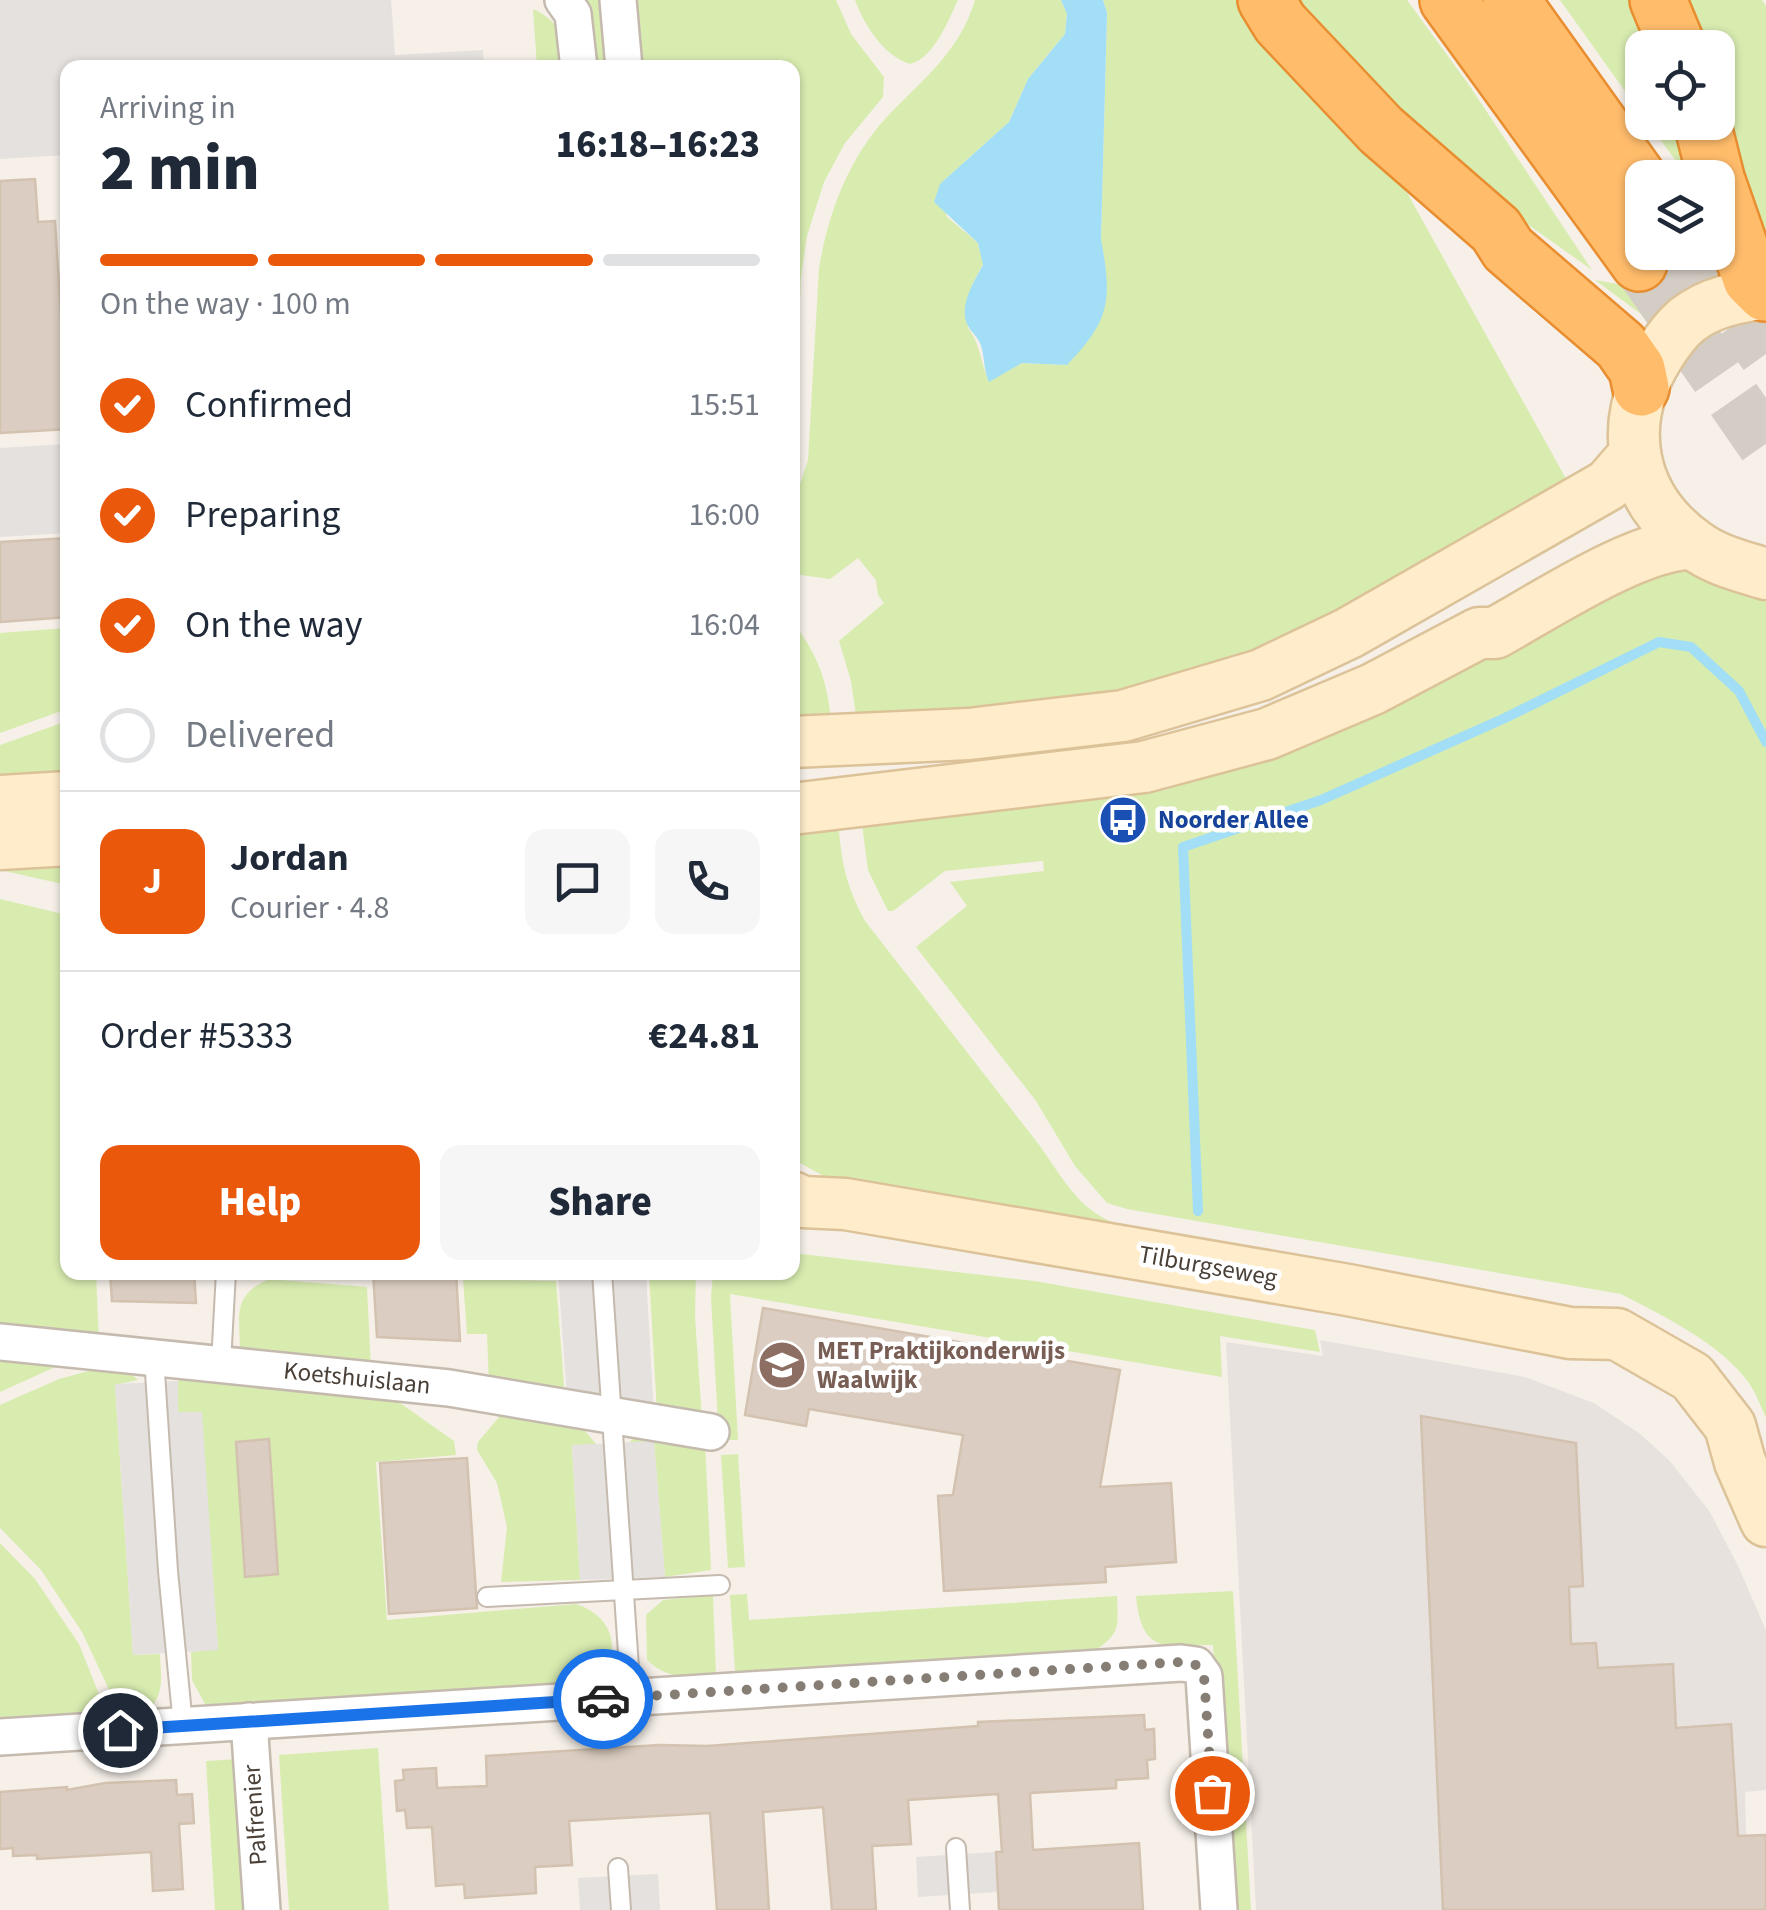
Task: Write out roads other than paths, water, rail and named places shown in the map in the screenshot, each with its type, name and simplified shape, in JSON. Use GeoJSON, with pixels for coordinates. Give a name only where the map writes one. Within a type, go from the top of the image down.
{"type":"FeatureCollection","features":[{"type":"Feature","properties":{"kind":"highway"},"geometry":{"type":"LineString","coordinates":[[1266,0],[1280,23],[1381,130],[1496,230],[1508,249],[1620,346],[1637,369],[1658,376]]}},
{"type":"Feature","properties":{"kind":"highway"},"geometry":{"type":"LineString","coordinates":[[1448,0],[1625,245]]}},
{"type":"Feature","properties":{"kind":"highway"},"geometry":{"type":"LineString","coordinates":[[1511,0],[1626,160]]}},
{"type":"Feature","properties":{"kind":"highway"},"geometry":{"type":"LineString","coordinates":[[1658,0],[1670,30]]}},
{"type":"Feature","properties":{"kind":"highway"},"geometry":{"type":"LineString","coordinates":[[1735,233],[1751,279],[1766,293]]}},
{"type":"Feature","properties":{"kind":"street"},"geometry":{"type":"LineString","coordinates":[[564,0],[573,14],[578,60]]}},
{"type":"Feature","properties":{"kind":"street"},"geometry":{"type":"LineString","coordinates":[[618,0],[623,60]]}},
{"type":"Feature","properties":{"kind":"street"},"geometry":{"type":"LineString","coordinates":[[1766,293],[1732,298],[1698,313],[1674,334],[1658,376],[1634,421],[1635,454],[1644,488],[1714,557],[1766,574]]}},
{"type":"Feature","properties":{"kind":"street"},"geometry":{"type":"LineString","coordinates":[[1658,376],[1690,360],[1712,340],[1766,322]]}},
{"type":"Feature","properties":{"kind":"street"},"geometry":{"type":"LineString","coordinates":[[1658,376],[1666,450],[1687,527]]}},
{"type":"Feature","properties":{"kind":"street"},"geometry":{"type":"LineString","coordinates":[[804,741],[970,734],[1123,716],[1261,675],[1349,633],[1608,485],[1635,454]]}},
{"type":"Feature","properties":{"kind":"street"},"geometry":{"type":"LineString","coordinates":[[806,806],[1118,772],[1251,738],[1373,690],[1479,634],[1488,619],[1655,523],[1722,532],[1766,543]]}},
{"type":"Feature","properties":{"kind":"street"},"geometry":{"type":"LineString","coordinates":[[0,801],[60,797]]}},
{"type":"Feature","properties":{"kind":"street"},"geometry":{"type":"LineString","coordinates":[[0,844],[60,840]]}},
{"type":"Feature","properties":{"kind":"street","name":"Tilburgseweg"},"geometry":{"type":"LineString","coordinates":[[800,1172],[845,1204]]}},
{"type":"Feature","properties":{"kind":"street","name":"Tilburgseweg"},"geometry":{"type":"LineString","coordinates":[[800,1201],[845,1204],[1348,1290],[1570,1333],[1666,1395],[1740,1462],[1766,1521]]}},
{"type":"Feature","properties":{"kind":"street","name":"Koetshuislaan"},"geometry":{"type":"LineString","coordinates":[[0,1342],[449,1388],[711,1432]]}},
{"type":"Feature","properties":{"kind":"street"},"geometry":{"type":"LineString","coordinates":[[0,1737],[1181,1662],[1196,1665],[1204,1676],[1218,1910]]}},
{"type":"Feature","properties":{"kind":"street","name":"Palfrenier"},"geometry":{"type":"LineString","coordinates":[[249,1721],[262,1910]]}},
{"type":"Feature","properties":{"kind":"lane"},"geometry":{"type":"LineString","coordinates":[[220,1363],[225,1280]]}},
{"type":"Feature","properties":{"kind":"lane"},"geometry":{"type":"LineString","coordinates":[[602,1280],[630,1697]]}},
{"type":"Feature","properties":{"kind":"lane"},"geometry":{"type":"LineString","coordinates":[[154,1357],[183,1725]]}},
{"type":"Feature","properties":{"kind":"lane"},"geometry":{"type":"LineString","coordinates":[[487,1597],[720,1585]]}},
{"type":"Feature","properties":{"kind":"lane"},"geometry":{"type":"LineString","coordinates":[[956,1848],[960,1910]]}},
{"type":"Feature","properties":{"kind":"lane"},"geometry":{"type":"LineString","coordinates":[[618,1868],[621,1910]]}},
{"type":"Feature","properties":{"kind":"water"},"geometry":{"type":"Polygon","coordinates":[[[1061,0],[1103,0],[1107,13],[1101,239],[1107,278],[1105,308],[1092,335],[1067,365],[1022,363],[989,382],[980,343],[965,317],[969,293],[983,265],[978,243],[934,202],[940,184],[1009,122],[1028,79],[1065,34],[1067,14],[1061,0]]]}},
{"type":"Feature","properties":{"kind":"waterway"},"geometry":{"type":"LineString","coordinates":[[1198,1211],[1183,847],[1321,800],[1505,718],[1659,642],[1691,647],[1739,691],[1766,742]]}},
{"type":"Feature","properties":{"kind":"tunnel"},"geometry":{"type":"LineString","coordinates":[[1644,270],[1766,446]]}},
{"type":"Feature","properties":{"kind":"tunnel"},"geometry":{"type":"LineString","coordinates":[[1706,270],[1766,354]]}},
{"type":"Feature","properties":{"kind":"place","name":"Noorder Allee"},"geometry":{"type":"Point","coordinates":[1123,820]}},
{"type":"Feature","properties":{"kind":"place","name":"MET Praktijkonderwijs Waalwijk"},"geometry":{"type":"Point","coordinates":[782,1365]}}]}
